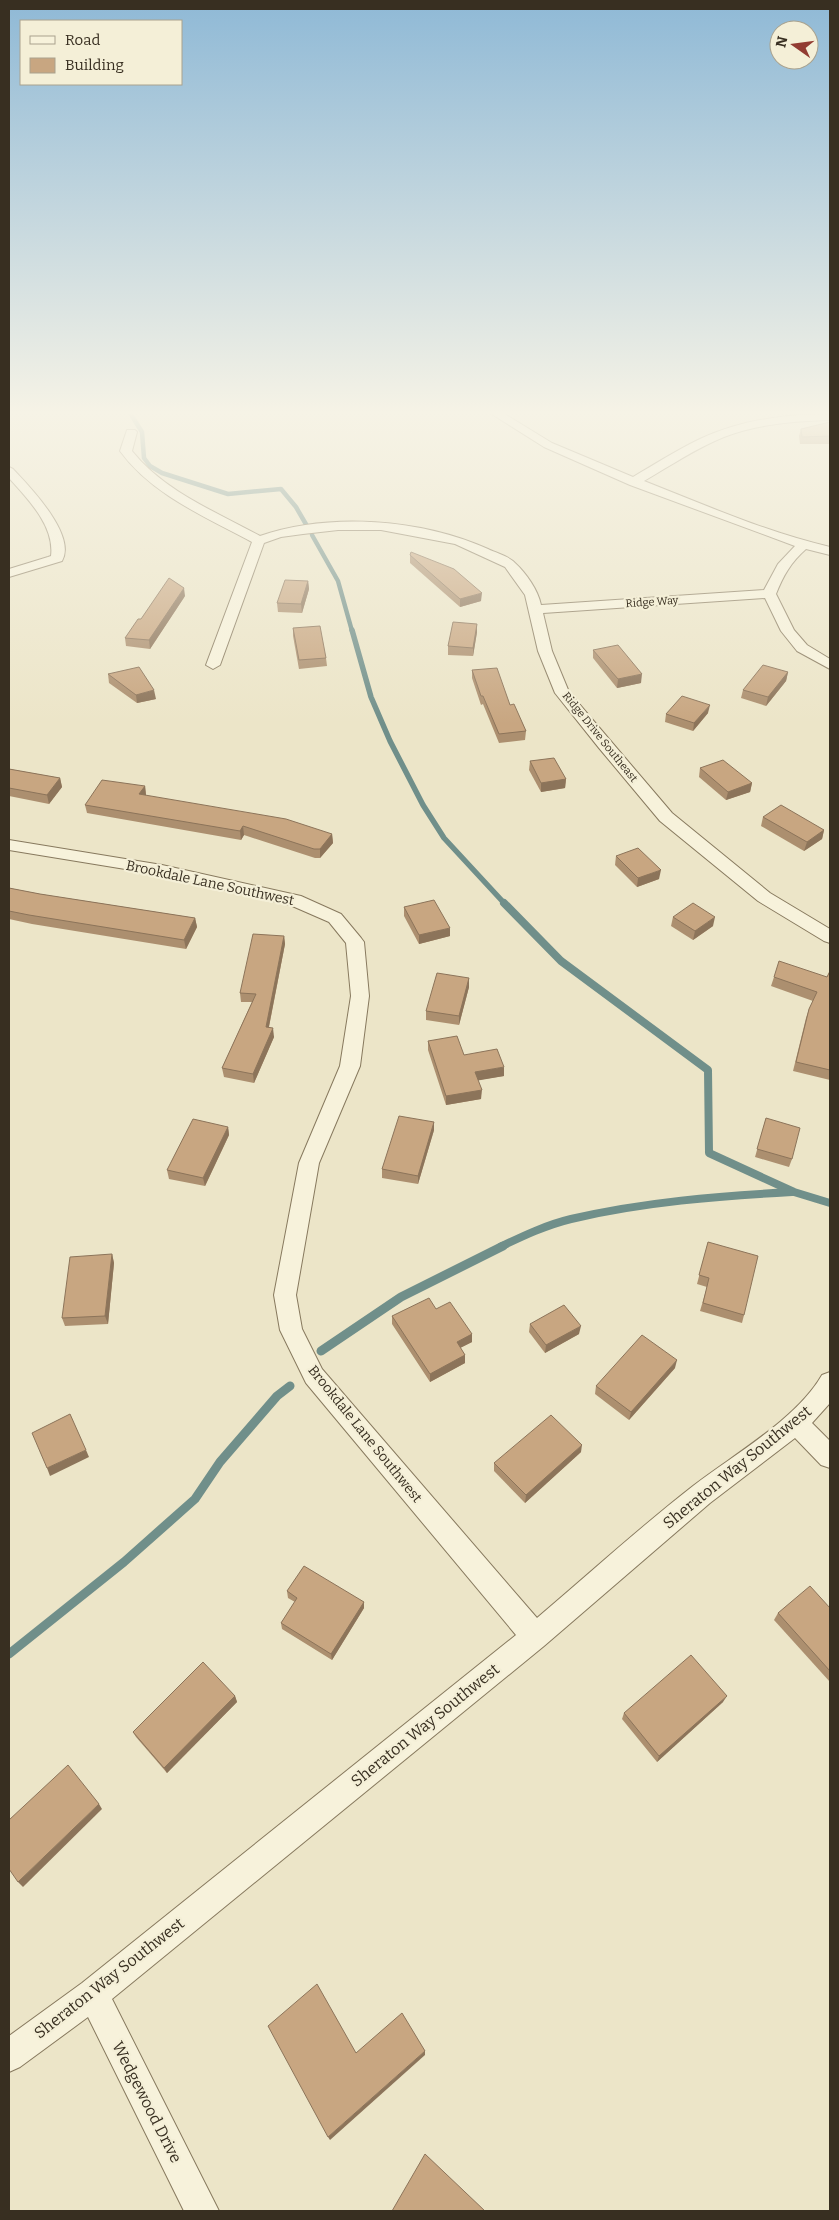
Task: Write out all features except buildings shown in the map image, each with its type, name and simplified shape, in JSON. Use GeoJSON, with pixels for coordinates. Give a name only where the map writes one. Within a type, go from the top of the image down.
{"type":"FeatureCollection","features":[{"type":"Feature","properties":{"kind":"street"},"geometry":{"type":"LineString","coordinates":[[9,572],[57,558],[59,551],[57,541],[45,517]]}},
{"type":"Feature","properties":{"kind":"street"},"geometry":{"type":"LineString","coordinates":[[212,665],[259,541],[215,517]]}},
{"type":"Feature","properties":{"kind":"street"},"geometry":{"type":"LineString","coordinates":[[724,517],[804,545],[830,551]]}},
{"type":"Feature","properties":{"kind":"street","name":"Ridge Drive Southeast"},"geometry":{"type":"LineString","coordinates":[[259,541],[280,534],[303,530],[382,526],[460,541],[510,564],[532,595],[545,651],[562,692],[666,817],[764,897],[830,937]]}},
{"type":"Feature","properties":{"kind":"street"},"geometry":{"type":"LineString","coordinates":[[804,545],[788,558],[778,572],[769,594],[788,631],[802,648],[830,665]]}},
{"type":"Feature","properties":{"kind":"street","name":"Ridge Way"},"geometry":{"type":"LineString","coordinates":[[536,609],[769,594]]}},
{"type":"Feature","properties":{"kind":"street","name":"Brookdale Lane Southwest"},"geometry":{"type":"LineString","coordinates":[[9,845],[162,870],[295,900],[335,918],[355,942],[360,996],[350,1066],[309,1163],[285,1294],[291,1330],[314,1376],[535,1637]]}},
{"type":"Feature","properties":{"kind":"street","name":"Sheraton Way Southwest"},"geometry":{"type":"LineString","coordinates":[[9,2056],[93,1994],[535,1637],[701,1495],[796,1422],[824,1393],[830,1382]]}},
{"type":"Feature","properties":{"kind":"street"},"geometry":{"type":"LineString","coordinates":[[796,1422],[830,1457]]}},
{"type":"Feature","properties":{"kind":"street","name":"Wedgewood Drive"},"geometry":{"type":"LineString","coordinates":[[93,1994],[202,2211]]}},
{"type":"Feature","properties":{"kind":"waterway"},"geometry":{"type":"LineString","coordinates":[[302,517],[307,526]]}},
{"type":"Feature","properties":{"kind":"waterway"},"geometry":{"type":"LineString","coordinates":[[312,535],[338,581],[352,631]]}},
{"type":"Feature","properties":{"kind":"waterway"},"geometry":{"type":"LineString","coordinates":[[352,630],[371,697],[390,741],[423,805],[444,838],[505,904]]}},
{"type":"Feature","properties":{"kind":"waterway"},"geometry":{"type":"LineString","coordinates":[[504,903],[561,961],[708,1070],[709,1153],[794,1192],[830,1203]]}},
{"type":"Feature","properties":{"kind":"waterway"},"geometry":{"type":"LineString","coordinates":[[500,1247],[553,1224],[598,1213],[681,1201],[792,1192]]}},
{"type":"Feature","properties":{"kind":"waterway"},"geometry":{"type":"LineString","coordinates":[[321,1351],[401,1297],[503,1246]]}},
{"type":"Feature","properties":{"kind":"waterway"},"geometry":{"type":"LineString","coordinates":[[9,1654],[124,1562],[195,1499],[220,1462],[277,1396],[290,1386]]}}]}
